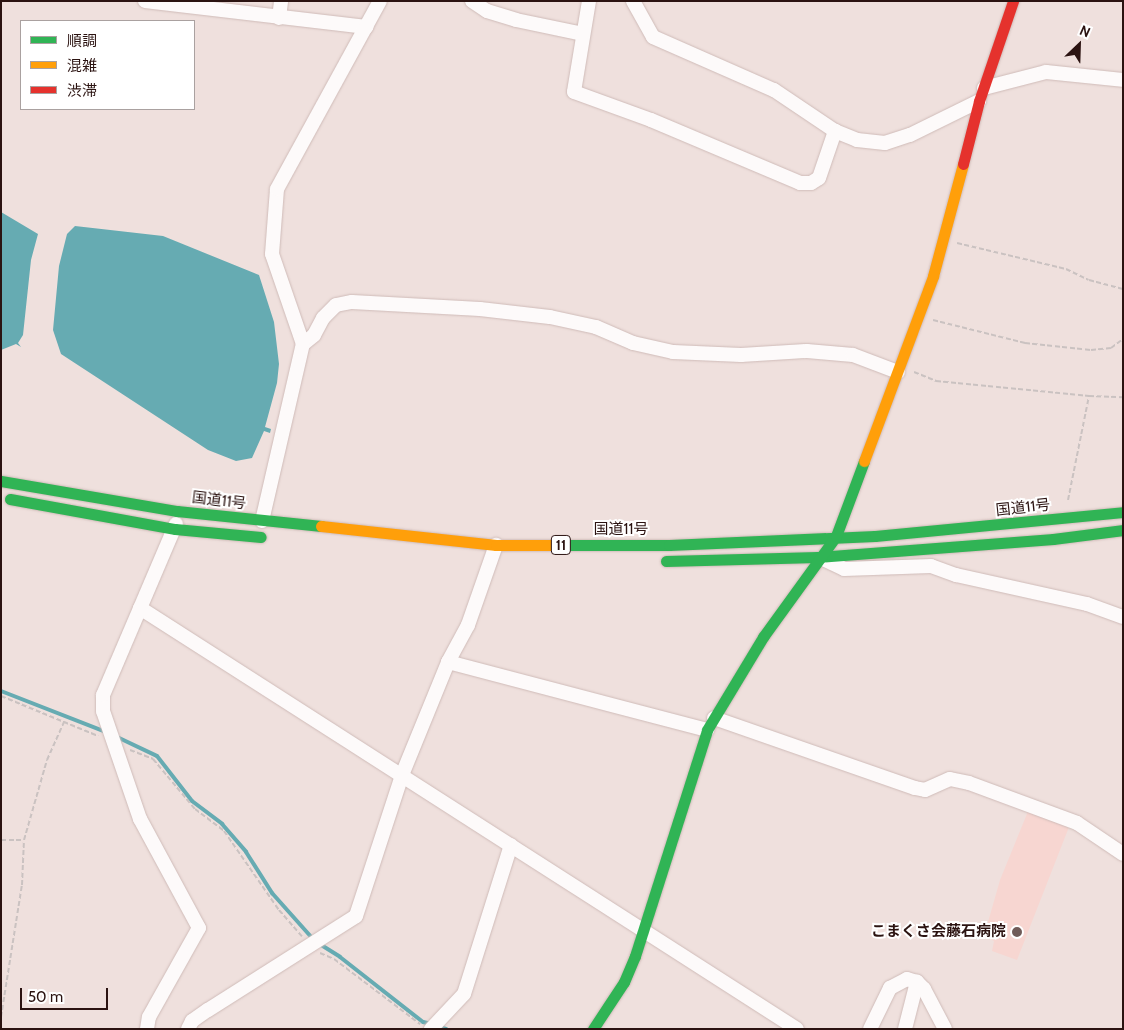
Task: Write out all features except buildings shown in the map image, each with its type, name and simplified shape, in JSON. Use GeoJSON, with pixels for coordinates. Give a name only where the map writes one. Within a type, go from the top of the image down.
{"type":"FeatureCollection","features":[{"type":"Feature","properties":{"kind":"main road"},"geometry":{"type":"LineString","coordinates":[[593,1029],[624,982],[710,724],[763,637],[818,557],[836,536],[918,316],[943,240],[982,94],[1013,1]]}},
{"type":"Feature","properties":{"kind":"main road","name":"国道11号"},"geometry":{"type":"LineString","coordinates":[[1,481],[177,511],[494,550],[542,558]]}},
{"type":"Feature","properties":{"kind":"main road","name":"国道11号"},"geometry":{"type":"LineString","coordinates":[[1,497],[175,529],[275,538]]}},
{"type":"Feature","properties":{"kind":"main road","name":"国道11号"},"geometry":{"type":"LineString","coordinates":[[452,553],[935,532],[1123,512]]}},
{"type":"Feature","properties":{"kind":"main road"},"geometry":{"type":"LineString","coordinates":[[652,561],[818,557],[1053,539],[1123,530]]}},
{"type":"Feature","properties":{"kind":"street"},"geometry":{"type":"LineString","coordinates":[[145,1],[366,27]]}},
{"type":"Feature","properties":{"kind":"street"},"geometry":{"type":"LineString","coordinates":[[279,18],[281,1]]}},
{"type":"Feature","properties":{"kind":"street"},"geometry":{"type":"LineString","coordinates":[[262,521],[303,344],[272,254],[277,189],[380,1]]}},
{"type":"Feature","properties":{"kind":"street"},"geometry":{"type":"LineString","coordinates":[[472,1],[486,11],[516,20],[583,34]]}},
{"type":"Feature","properties":{"kind":"street"},"geometry":{"type":"LineString","coordinates":[[589,1],[574,92],[651,120],[800,183],[811,183],[819,178],[835,131]]}},
{"type":"Feature","properties":{"kind":"street"},"geometry":{"type":"LineString","coordinates":[[633,1],[652,37],[774,90],[835,131],[857,140],[885,143],[910,135],[982,94],[1046,72],[1123,80]]}},
{"type":"Feature","properties":{"kind":"street"},"geometry":{"type":"LineString","coordinates":[[303,344],[314,335],[324,318],[336,305],[352,302],[480,309],[550,317],[596,327],[633,342],[673,352],[741,355],[807,351],[853,355],[899,369]]}},
{"type":"Feature","properties":{"kind":"street"},"geometry":{"type":"LineString","coordinates":[[147,1029],[149,1017],[199,928],[140,819],[110,737],[103,711],[103,695],[175,529],[177,511]]}},
{"type":"Feature","properties":{"kind":"street"},"geometry":{"type":"LineString","coordinates":[[188,1029],[192,1020],[356,916],[362,905],[402,775],[448,662],[468,625],[494,550]]}},
{"type":"Feature","properties":{"kind":"street"},"geometry":{"type":"LineString","coordinates":[[818,557],[844,569],[931,566],[956,575],[1087,604],[1123,617]]}},
{"type":"Feature","properties":{"kind":"street"},"geometry":{"type":"LineString","coordinates":[[140,608],[797,1029]]}},
{"type":"Feature","properties":{"kind":"street"},"geometry":{"type":"LineString","coordinates":[[448,662],[710,724],[915,788],[924,790],[950,779],[969,783],[1078,823],[1123,854]]}},
{"type":"Feature","properties":{"kind":"street"},"geometry":{"type":"LineString","coordinates":[[431,1026],[464,994],[511,845]]}},
{"type":"Feature","properties":{"kind":"street"},"geometry":{"type":"LineString","coordinates":[[870,1029],[890,988],[907,979],[917,982],[933,1002],[945,1029]]}},
{"type":"Feature","properties":{"kind":"street"},"geometry":{"type":"LineString","coordinates":[[905,1029],[917,982]]}},
{"type":"Feature","properties":{"kind":"path"},"geometry":{"type":"LineString","coordinates":[[943,240],[1066,269],[1089,280],[1123,289]]}},
{"type":"Feature","properties":{"kind":"path"},"geometry":{"type":"LineString","coordinates":[[918,316],[1025,343],[1090,350],[1111,348],[1123,339]]}},
{"type":"Feature","properties":{"kind":"path"},"geometry":{"type":"LineString","coordinates":[[899,369],[936,381],[1089,396],[1123,397]]}},
{"type":"Feature","properties":{"kind":"path"},"geometry":{"type":"LineString","coordinates":[[1065,519],[1089,396]]}},
{"type":"Feature","properties":{"kind":"path"},"geometry":{"type":"LineString","coordinates":[[1,696],[64,722],[110,737],[153,759],[194,809],[224,831],[279,910],[315,943],[431,1026]]}},
{"type":"Feature","properties":{"kind":"path"},"geometry":{"type":"LineString","coordinates":[[1,1016],[22,885],[24,840],[47,760],[64,722]]}},
{"type":"Feature","properties":{"kind":"path"},"geometry":{"type":"LineString","coordinates":[[1,840],[24,840]]}},
{"type":"Feature","properties":{"kind":"shaded area"},"geometry":{"type":"Polygon","coordinates":[[[1029,809],[1069,827],[1017,960],[992,951],[994,941],[984,936],[1000,880],[1029,809]]]}},
{"type":"Feature","properties":{"kind":"water"},"geometry":{"type":"Polygon","coordinates":[[[1,212],[38,234],[31,260],[23,335],[18,343],[21,347],[16,344],[1,350],[1,212]]]}},
{"type":"Feature","properties":{"kind":"water"},"geometry":{"type":"Polygon","coordinates":[[[75,226],[163,236],[259,275],[274,322],[279,364],[277,383],[265,427],[271,429],[270,433],[264,431],[252,458],[236,461],[208,450],[61,354],[53,330],[59,266],[67,234],[75,226]]]}},
{"type":"Feature","properties":{"kind":"waterway"},"geometry":{"type":"LineString","coordinates":[[1,691],[106,732]]}},
{"type":"Feature","properties":{"kind":"waterway"},"geometry":{"type":"LineString","coordinates":[[117,737],[157,756],[192,801],[222,824],[246,852],[272,893],[313,939]]}},
{"type":"Feature","properties":{"kind":"waterway"},"geometry":{"type":"LineString","coordinates":[[318,943],[340,957],[423,1022],[432,1024]]}},
{"type":"Feature","properties":{"kind":"waterway"},"geometry":{"type":"LineString","coordinates":[[438,1026],[446,1029]]}},
{"type":"Feature","properties":{"kind":"traffic: fast"},"geometry":{"type":"LineString","coordinates":[[593,1029],[624,982],[635,956],[707,730],[763,637],[836,536],[864,461]]}},
{"type":"Feature","properties":{"kind":"traffic: fast"},"geometry":{"type":"LineString","coordinates":[[1,481],[177,511],[321,526]]}},
{"type":"Feature","properties":{"kind":"traffic: fast"},"geometry":{"type":"LineString","coordinates":[[10,499],[175,529],[261,537]]}},
{"type":"Feature","properties":{"kind":"traffic: fast"},"geometry":{"type":"LineString","coordinates":[[554,545],[669,545],[875,536],[1123,512]]}},
{"type":"Feature","properties":{"kind":"traffic: fast"},"geometry":{"type":"LineString","coordinates":[[666,561],[818,557],[1053,539],[1123,530]]}},
{"type":"Feature","properties":{"kind":"traffic: slow"},"geometry":{"type":"LineString","coordinates":[[864,461],[933,276],[963,164]]}},
{"type":"Feature","properties":{"kind":"traffic: slow"},"geometry":{"type":"LineString","coordinates":[[321,526],[496,545],[554,545]]}},
{"type":"Feature","properties":{"kind":"traffic: jam"},"geometry":{"type":"LineString","coordinates":[[963,164],[979,101],[1013,1]]}},
{"type":"Feature","properties":{"kind":"place","name":"こまくさ会藤石病院"},"geometry":{"type":"Point","coordinates":[1017,932]}}]}
